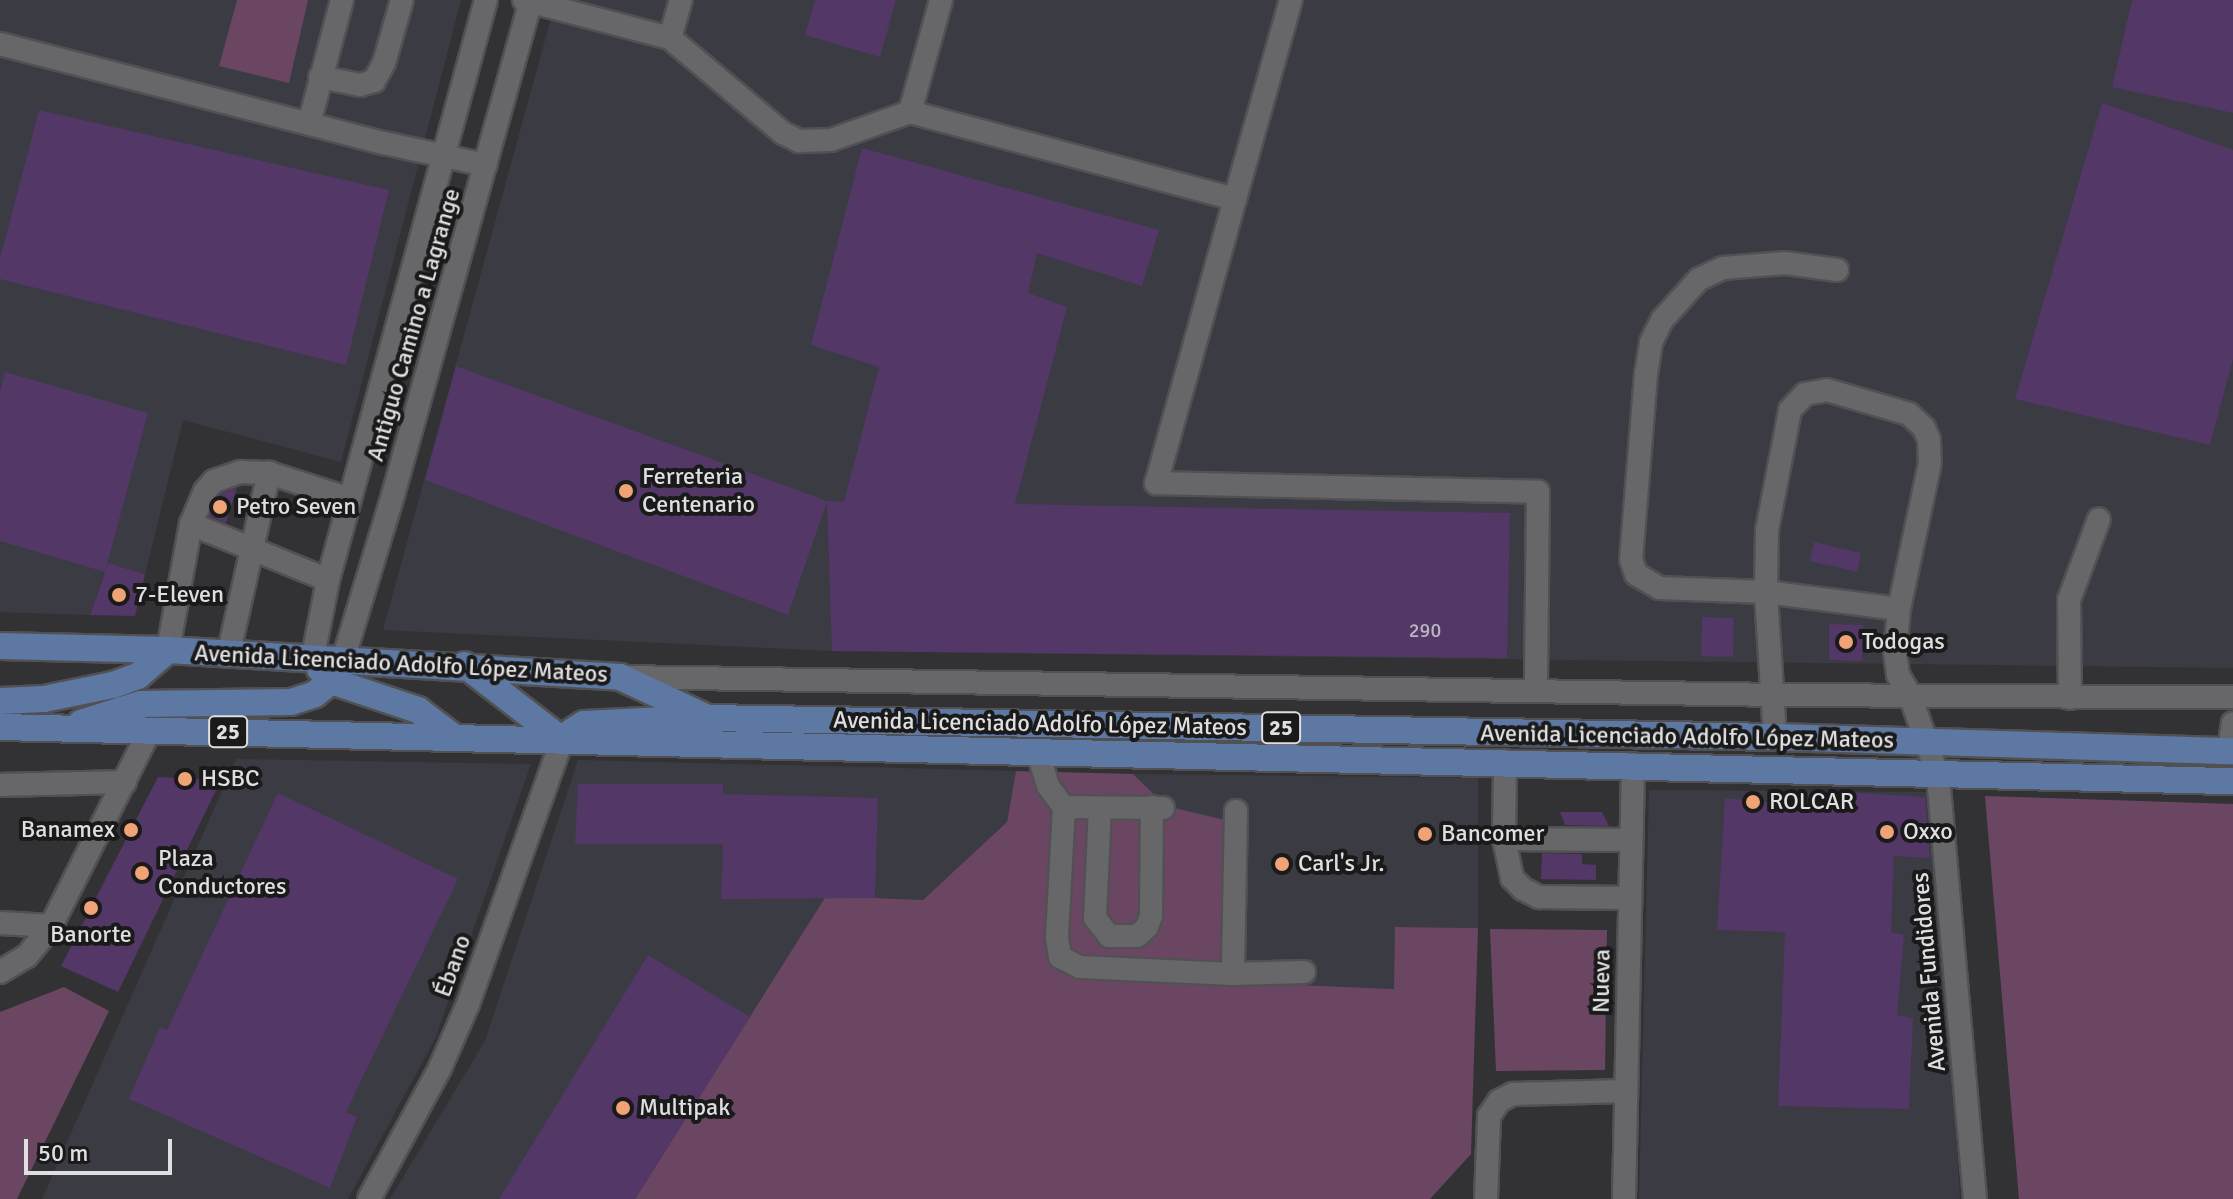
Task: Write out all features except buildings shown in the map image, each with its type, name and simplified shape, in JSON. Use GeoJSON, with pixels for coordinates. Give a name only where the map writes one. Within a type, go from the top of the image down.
{"type":"FeatureCollection","features":[{"type":"Feature","properties":{"kind":"main road","name":"Avenida Licenciado Adolfo López Mateos"},"geometry":{"type":"LineString","coordinates":[[0,646],[168,650],[312,661]]}},
{"type":"Feature","properties":{"kind":"main road"},"geometry":{"type":"LineString","coordinates":[[0,701],[44,699],[113,685],[138,676],[168,650]]}},
{"type":"Feature","properties":{"kind":"main road"},"geometry":{"type":"LineString","coordinates":[[312,661],[418,710],[455,738]]}},
{"type":"Feature","properties":{"kind":"main road"},"geometry":{"type":"LineString","coordinates":[[465,665],[562,740],[584,724],[708,718]]}},
{"type":"Feature","properties":{"kind":"main road","name":"Avenida Licenciado Adolfo López Mateos"},"geometry":{"type":"LineString","coordinates":[[337,672],[465,665],[620,677],[708,718],[1775,737],[2231,751]]}},
{"type":"Feature","properties":{"kind":"main road"},"geometry":{"type":"LineString","coordinates":[[67,729],[141,704],[291,702],[315,694],[337,672]]}},
{"type":"Feature","properties":{"kind":"main road","name":"Avenida Licenciado Adolfo López Mateos"},"geometry":{"type":"LineString","coordinates":[[0,727],[1377,763],[1505,761],[1938,776],[2233,781]]}},
{"type":"Feature","properties":{"kind":"street"},"geometry":{"type":"LineString","coordinates":[[309,124],[342,0]]}},
{"type":"Feature","properties":{"kind":"street"},"geometry":{"type":"LineString","coordinates":[[320,77],[360,85],[374,81],[384,63],[402,0]]}},
{"type":"Feature","properties":{"kind":"street","name":"Antiguo Camino a Lagrange"},"geometry":{"type":"LineString","coordinates":[[312,661],[328,580],[486,0]]}},
{"type":"Feature","properties":{"kind":"street"},"geometry":{"type":"LineString","coordinates":[[670,38],[681,0]]}},
{"type":"Feature","properties":{"kind":"street"},"geometry":{"type":"LineString","coordinates":[[910,112],[941,0]]}},
{"type":"Feature","properties":{"kind":"street"},"geometry":{"type":"LineString","coordinates":[[1291,0],[1156,483],[1538,492],[1536,690]]}},
{"type":"Feature","properties":{"kind":"street"},"geometry":{"type":"LineString","coordinates":[[528,1],[670,38],[762,117],[799,141],[831,140],[910,112],[1235,199]]}},
{"type":"Feature","properties":{"kind":"street","name":"Antiguo Camino a Lagrange"},"geometry":{"type":"LineString","coordinates":[[337,672],[486,165],[528,1]]}},
{"type":"Feature","properties":{"kind":"street"},"geometry":{"type":"LineString","coordinates":[[0,44],[309,124],[486,165]]}},
{"type":"Feature","properties":{"kind":"street"},"geometry":{"type":"LineString","coordinates":[[1837,270],[1785,263],[1723,268],[1699,279],[1679,296],[1651,343],[1630,542],[1636,574],[1659,588],[1766,592],[1899,609]]}},
{"type":"Feature","properties":{"kind":"street","name":"Avenida Fundidores"},"geometry":{"type":"LineString","coordinates":[[1775,737],[1775,695],[1766,592],[1767,530],[1784,424],[1799,399],[1813,390],[1827,390],[1909,414],[1924,428],[1929,440],[1930,463],[1899,609],[1896,665],[1928,742],[1938,776],[1975,1199]]}},
{"type":"Feature","properties":{"kind":"street"},"geometry":{"type":"LineString","coordinates":[[168,650],[191,524],[205,491],[214,481],[240,472],[269,473],[350,499]]}},
{"type":"Feature","properties":{"kind":"street"},"geometry":{"type":"LineString","coordinates":[[228,656],[269,473]]}},
{"type":"Feature","properties":{"kind":"street"},"geometry":{"type":"LineString","coordinates":[[2070,698],[2069,600],[2099,519]]}},
{"type":"Feature","properties":{"kind":"street"},"geometry":{"type":"LineString","coordinates":[[191,524],[328,580]]}},
{"type":"Feature","properties":{"kind":"street"},"geometry":{"type":"LineString","coordinates":[[620,677],[1775,695],[2233,697]]}},
{"type":"Feature","properties":{"kind":"street"},"geometry":{"type":"LineString","coordinates":[[2231,751],[2233,723]]}},
{"type":"Feature","properties":{"kind":"street"},"geometry":{"type":"LineString","coordinates":[[0,972],[27,956],[51,926],[150,730]]}},
{"type":"Feature","properties":{"kind":"street","name":"Ébano"},"geometry":{"type":"LineString","coordinates":[[369,1199],[440,1068],[468,1004],[562,740]]}},
{"type":"Feature","properties":{"kind":"street"},"geometry":{"type":"LineString","coordinates":[[1038,753],[1048,786],[1064,807],[1057,938],[1058,951],[1065,962],[1102,969],[1233,974],[1304,972]]}},
{"type":"Feature","properties":{"kind":"street"},"geometry":{"type":"LineString","coordinates":[[1505,761],[1504,839],[1512,878],[1531,893],[1563,900],[1630,898]]}},
{"type":"Feature","properties":{"kind":"street","name":"Nueva"},"geometry":{"type":"LineString","coordinates":[[1624,1199],[1633,764]]}},
{"type":"Feature","properties":{"kind":"street"},"geometry":{"type":"LineString","coordinates":[[0,785],[125,782]]}},
{"type":"Feature","properties":{"kind":"street"},"geometry":{"type":"LineString","coordinates":[[1064,807],[1157,807],[1151,916],[1147,927],[1137,936],[1109,936],[1095,918],[1100,808]]}},
{"type":"Feature","properties":{"kind":"street"},"geometry":{"type":"LineString","coordinates":[[1233,974],[1236,811]]}},
{"type":"Feature","properties":{"kind":"street"},"geometry":{"type":"LineString","coordinates":[[1504,839],[1631,840]]}},
{"type":"Feature","properties":{"kind":"street"},"geometry":{"type":"LineString","coordinates":[[0,923],[51,926]]}},
{"type":"Feature","properties":{"kind":"street"},"geometry":{"type":"LineString","coordinates":[[1486,1199],[1489,1116],[1499,1101],[1513,1094],[1626,1091]]}},
{"type":"Feature","properties":{"kind":"shaded area"},"geometry":{"type":"Polygon","coordinates":[[[0,0],[461,0],[341,462],[183,420],[145,574],[107,563],[90,615],[0,612],[0,0]]]}},
{"type":"Feature","properties":{"kind":"shaded area"},"geometry":{"type":"Polygon","coordinates":[[[237,0],[308,0],[289,83],[219,66],[237,0]]]}},
{"type":"Feature","properties":{"kind":"shaded area"},"geometry":{"type":"Polygon","coordinates":[[[556,0],[2233,0],[2233,668],[832,651],[383,630],[556,0]]]}},
{"type":"Feature","properties":{"kind":"shaded area"},"geometry":{"type":"Polygon","coordinates":[[[236,759],[531,764],[435,1039],[348,1199],[42,1199],[236,759]]]}},
{"type":"Feature","properties":{"kind":"shaded area"},"geometry":{"type":"Polygon","coordinates":[[[578,760],[1016,771],[1007,822],[923,900],[826,896],[635,1199],[390,1199],[485,1041],[578,760]]]}},
{"type":"Feature","properties":{"kind":"shaded area"},"geometry":{"type":"Polygon","coordinates":[[[1016,771],[1133,774],[1166,806],[1229,821],[1227,982],[1394,989],[1395,927],[1478,928],[1471,1154],[1430,1199],[635,1199],[826,896],[923,900],[1007,822],[1016,771]]]}},
{"type":"Feature","properties":{"kind":"shaded area"},"geometry":{"type":"Polygon","coordinates":[[[1133,774],[1478,778],[1478,928],[1395,927],[1395,989],[1227,982],[1166,806],[1133,774]]]}},
{"type":"Feature","properties":{"kind":"shaded area"},"geometry":{"type":"Polygon","coordinates":[[[1649,790],[1935,792],[1960,1199],[1639,1199],[1649,790]]]}},
{"type":"Feature","properties":{"kind":"shaded area"},"geometry":{"type":"Polygon","coordinates":[[[1985,796],[2233,804],[2233,1199],[2019,1199],[1985,796]]]}},
{"type":"Feature","properties":{"kind":"shaded area"},"geometry":{"type":"Polygon","coordinates":[[[1490,929],[1607,930],[1605,1070],[1496,1071],[1490,929]]]}},
{"type":"Feature","properties":{"kind":"shaded area"},"geometry":{"type":"Polygon","coordinates":[[[64,987],[109,1011],[17,1199],[0,1199],[0,1012],[64,987]]]}},
{"type":"Feature","properties":{"kind":"place","name":"Ferreteria Centenario"},"geometry":{"type":"Point","coordinates":[626,491]}},
{"type":"Feature","properties":{"kind":"place","name":"Petro Seven"},"geometry":{"type":"Point","coordinates":[220,507]}},
{"type":"Feature","properties":{"kind":"place","name":"7-Eleven"},"geometry":{"type":"Point","coordinates":[119,595]}},
{"type":"Feature","properties":{"kind":"place","name":"Todogas"},"geometry":{"type":"Point","coordinates":[1846,642]}},
{"type":"Feature","properties":{"kind":"place","name":"HSBC"},"geometry":{"type":"Point","coordinates":[185,779]}},
{"type":"Feature","properties":{"kind":"place","name":"ROLCAR"},"geometry":{"type":"Point","coordinates":[1753,802]}},
{"type":"Feature","properties":{"kind":"place","name":"Banamex"},"geometry":{"type":"Point","coordinates":[131,830]}},
{"type":"Feature","properties":{"kind":"place","name":"Oxxo"},"geometry":{"type":"Point","coordinates":[1887,832]}},
{"type":"Feature","properties":{"kind":"place","name":"Bancomer"},"geometry":{"type":"Point","coordinates":[1425,834]}},
{"type":"Feature","properties":{"kind":"place","name":"Carl's Jr."},"geometry":{"type":"Point","coordinates":[1282,864]}},
{"type":"Feature","properties":{"kind":"place","name":"Plaza Conductores"},"geometry":{"type":"Point","coordinates":[142,873]}},
{"type":"Feature","properties":{"kind":"place","name":"Banorte"},"geometry":{"type":"Point","coordinates":[91,908]}},
{"type":"Feature","properties":{"kind":"place","name":"Multipak"},"geometry":{"type":"Point","coordinates":[623,1108]}}]}
